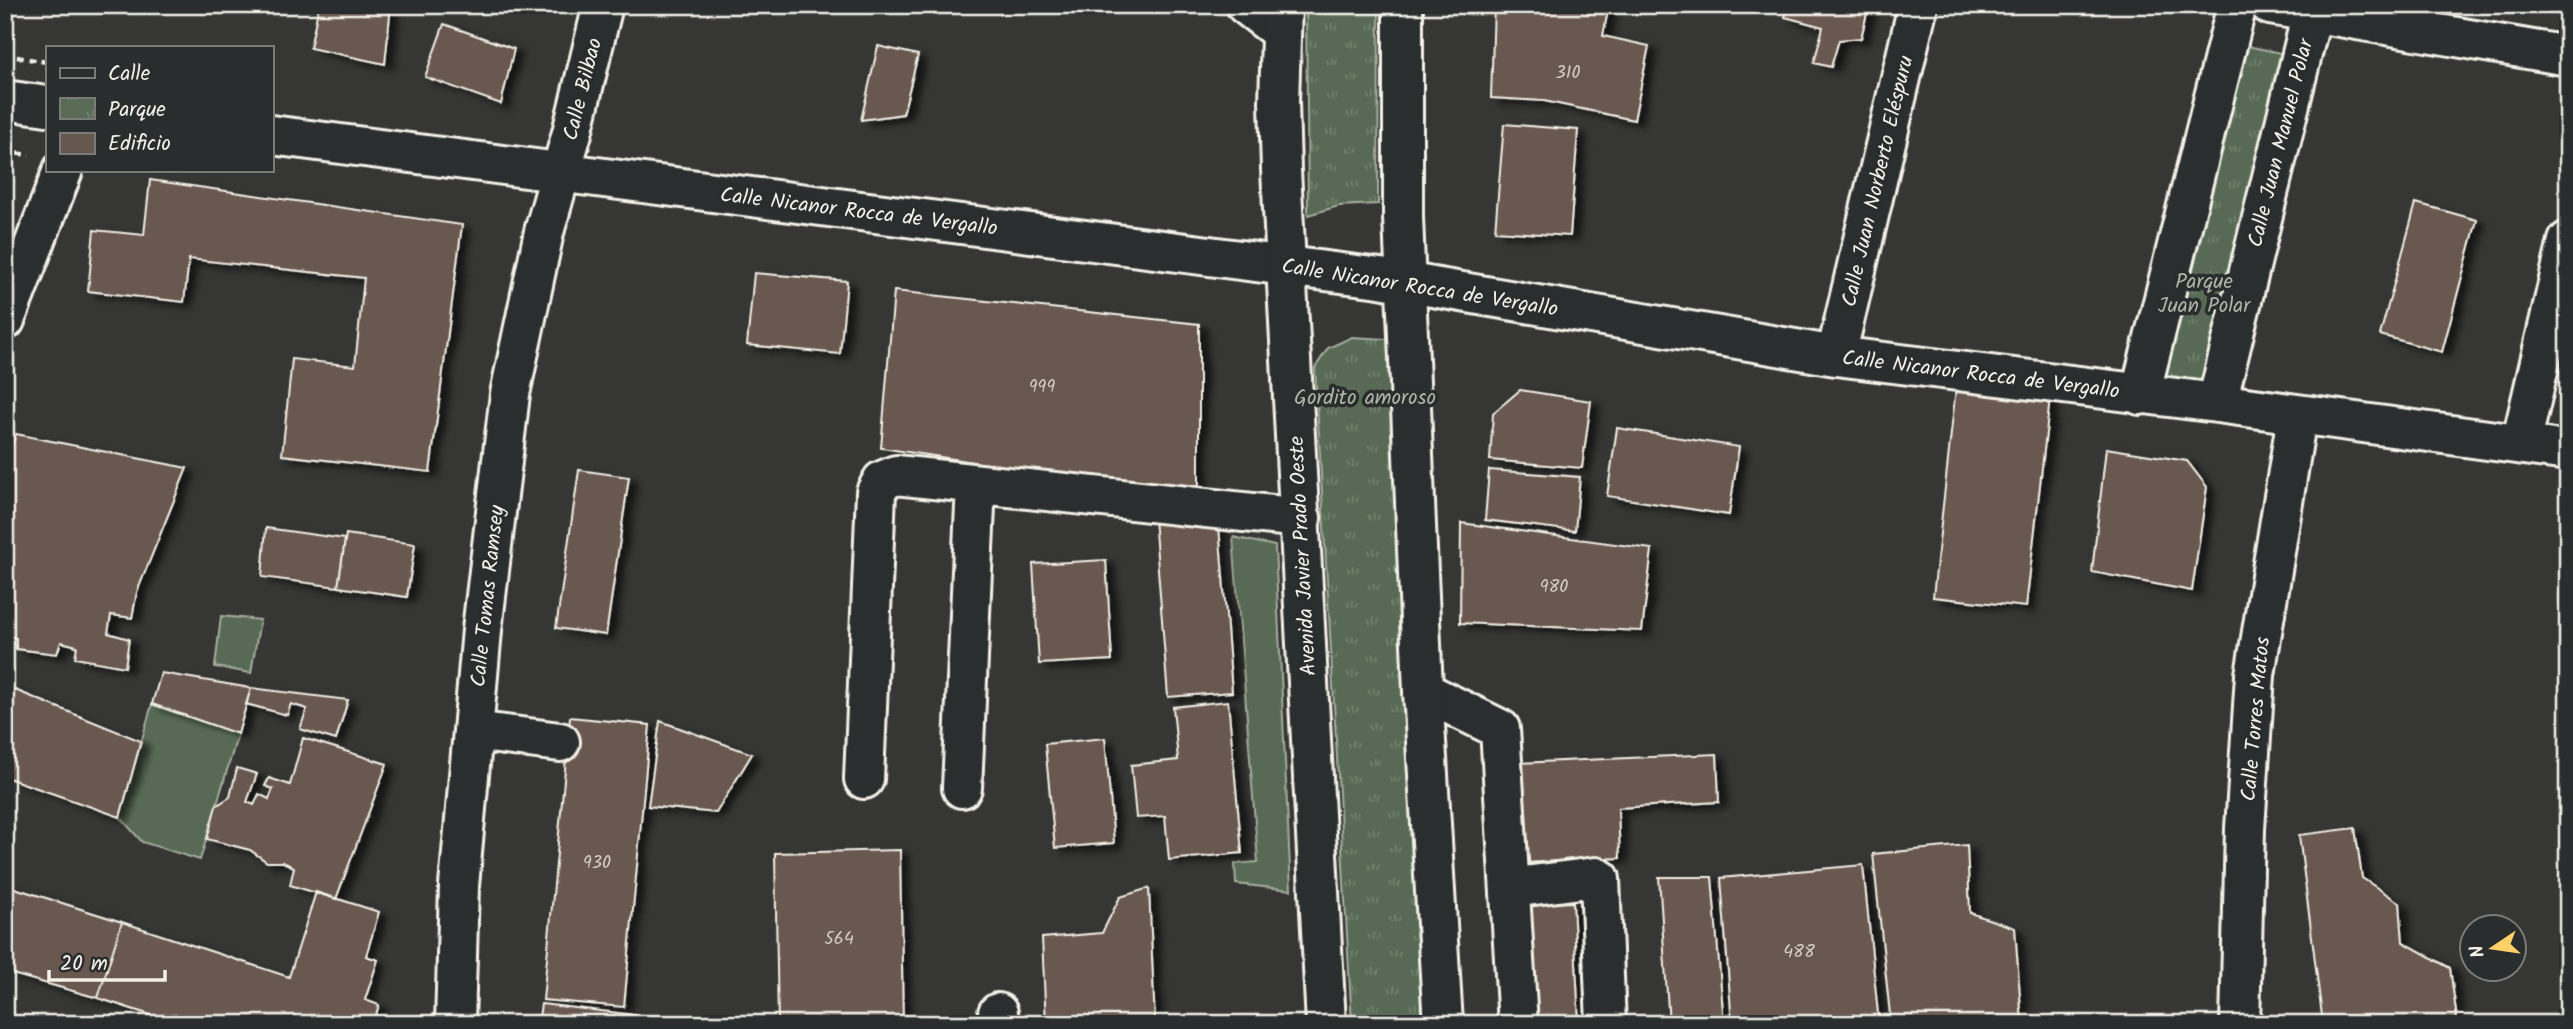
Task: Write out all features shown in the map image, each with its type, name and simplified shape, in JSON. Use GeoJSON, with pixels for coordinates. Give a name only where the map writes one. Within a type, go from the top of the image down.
{"type":"FeatureCollection","features":[{"type":"Feature","properties":{"kind":"street","name":"Calle Bilbao"},"geometry":{"type":"LineString","coordinates":[[561,173],[603,5]]}},
{"type":"Feature","properties":{"kind":"street"},"geometry":{"type":"LineString","coordinates":[[1246,5],[1282,18]]}},
{"type":"Feature","properties":{"kind":"street"},"geometry":{"type":"LineString","coordinates":[[1403,5],[1401,128],[1423,691],[1443,1024]]}},
{"type":"Feature","properties":{"kind":"street","name":"Calle Juan Norberto Eléspuru"},"geometry":{"type":"LineString","coordinates":[[1836,356],[1918,5]]}},
{"type":"Feature","properties":{"kind":"street"},"geometry":{"type":"LineString","coordinates":[[2140,395],[2237,5]]}},
{"type":"Feature","properties":{"kind":"street"},"geometry":{"type":"LineString","coordinates":[[2270,5],[2313,8],[2568,56]]}},
{"type":"Feature","properties":{"kind":"street","name":"Calle Juan Manuel Polar"},"geometry":{"type":"LineString","coordinates":[[2217,403],[2313,8]]}},
{"type":"Feature","properties":{"kind":"street","name":"Avenida Javier Prado Oeste"},"geometry":{"type":"LineString","coordinates":[[1282,18],[1279,102],[1326,1024]]}},
{"type":"Feature","properties":{"kind":"street"},"geometry":{"type":"LineString","coordinates":[[5,100],[46,106]]}},
{"type":"Feature","properties":{"kind":"street","name":"Calle Nicanor Rocca de Vergallo"},"geometry":{"type":"LineString","coordinates":[[273,135],[1407,282],[1836,356],[2217,403],[2568,451]]}},
{"type":"Feature","properties":{"kind":"street"},"geometry":{"type":"LineString","coordinates":[[5,320],[62,172]]}},
{"type":"Feature","properties":{"kind":"street","name":"Calle Tomas Ramsey"},"geometry":{"type":"LineString","coordinates":[[455,1024],[460,886],[473,731],[510,394],[544,232],[561,173]]}},
{"type":"Feature","properties":{"kind":"street"},"geometry":{"type":"LineString","coordinates":[[2521,444],[2568,240]]}},
{"type":"Feature","properties":{"kind":"street","name":"Calle Torres Matos"},"geometry":{"type":"LineString","coordinates":[[2240,1024],[2245,829],[2255,676],[2297,416]]}},
{"type":"Feature","properties":{"kind":"street"},"geometry":{"type":"LineString","coordinates":[[864,779],[876,492],[882,481],[896,475],[1301,519]]}},
{"type":"Feature","properties":{"kind":"street"},"geometry":{"type":"LineString","coordinates":[[962,788],[976,484]]}},
{"type":"Feature","properties":{"kind":"street"},"geometry":{"type":"LineString","coordinates":[[1423,691],[1500,729],[1518,1024]]}},
{"type":"Feature","properties":{"kind":"street"},"geometry":{"type":"LineString","coordinates":[[473,731],[561,742]]}},
{"type":"Feature","properties":{"kind":"street"},"geometry":{"type":"LineString","coordinates":[[1510,888],[1596,877],[1600,879],[1606,1024]]}},
{"type":"Feature","properties":{"kind":"path"},"geometry":{"type":"LineString","coordinates":[[5,55],[46,62]]}},
{"type":"Feature","properties":{"kind":"green space"},"geometry":{"type":"Polygon","coordinates":[[[1306,5],[1379,5],[1378,204],[1339,206],[1308,215],[1306,5]]]}},
{"type":"Feature","properties":{"kind":"green space","name":"Parque Juan Polar"},"geometry":{"type":"Polygon","coordinates":[[[2228,42],[2300,57],[2221,386],[2143,381],[2228,42]]]}},
{"type":"Feature","properties":{"kind":"green space","name":"Gordito amoroso"},"geometry":{"type":"Polygon","coordinates":[[[1352,337],[1387,339],[1410,351],[1444,1024],[1352,1024],[1315,368],[1328,348],[1352,337]]]}},
{"type":"Feature","properties":{"kind":"green space"},"geometry":{"type":"Polygon","coordinates":[[[1233,537],[1275,546],[1291,890],[1236,884],[1235,864],[1258,862],[1233,537]]]}},
{"type":"Feature","properties":{"kind":"green space"},"geometry":{"type":"Polygon","coordinates":[[[221,616],[260,620],[251,673],[215,667],[221,616]]]}},
{"type":"Feature","properties":{"kind":"green space"},"geometry":{"type":"Polygon","coordinates":[[[152,704],[238,734],[200,860],[142,842],[120,817],[152,704]]]}},
{"type":"Feature","properties":{"kind":"building"},"geometry":{"type":"Polygon","coordinates":[[[319,5],[391,5],[385,64],[310,48],[319,5]]]}},
{"type":"Feature","properties":{"kind":"building"},"geometry":{"type":"Polygon","coordinates":[[[1494,5],[1609,5],[1603,36],[1649,46],[1634,120],[1544,101],[1491,98],[1494,5]]]}},
{"type":"Feature","properties":{"kind":"building"},"geometry":{"type":"Polygon","coordinates":[[[1788,5],[1869,5],[1861,38],[1839,40],[1831,67],[1814,63],[1823,27],[1785,17],[1788,5]]]}},
{"type":"Feature","properties":{"kind":"building"},"geometry":{"type":"Polygon","coordinates":[[[444,24],[514,49],[501,104],[425,77],[444,24]]]}},
{"type":"Feature","properties":{"kind":"building"},"geometry":{"type":"Polygon","coordinates":[[[878,46],[918,55],[903,114],[861,120],[878,46]]]}},
{"type":"Feature","properties":{"kind":"building"},"geometry":{"type":"Polygon","coordinates":[[[1504,124],[1578,130],[1570,236],[1495,231],[1504,124]]]}},
{"type":"Feature","properties":{"kind":"building"},"geometry":{"type":"Polygon","coordinates":[[[150,180],[462,225],[430,472],[282,455],[292,359],[355,366],[364,278],[189,259],[184,302],[88,291],[94,230],[144,235],[150,180]]]}},
{"type":"Feature","properties":{"kind":"building"},"geometry":{"type":"Polygon","coordinates":[[[2416,203],[2477,220],[2442,352],[2380,335],[2416,203]]]}},
{"type":"Feature","properties":{"kind":"building"},"geometry":{"type":"Polygon","coordinates":[[[754,273],[847,281],[840,354],[747,345],[754,273]]]}},
{"type":"Feature","properties":{"kind":"building"},"geometry":{"type":"Polygon","coordinates":[[[894,291],[1199,324],[1199,496],[881,448],[894,291]]]}},
{"type":"Feature","properties":{"kind":"building"},"geometry":{"type":"Polygon","coordinates":[[[1956,387],[2050,398],[2026,607],[1933,597],[1956,387]]]}},
{"type":"Feature","properties":{"kind":"building"},"geometry":{"type":"Polygon","coordinates":[[[1520,390],[1591,401],[1582,468],[1490,460],[1493,413],[1520,390]]]}},
{"type":"Feature","properties":{"kind":"building"},"geometry":{"type":"Polygon","coordinates":[[[1617,428],[1739,447],[1729,515],[1607,496],[1617,428]]]}},
{"type":"Feature","properties":{"kind":"building"},"geometry":{"type":"Polygon","coordinates":[[[16,434],[187,468],[137,592],[132,618],[111,615],[108,633],[129,639],[125,667],[75,658],[77,646],[61,642],[57,654],[16,649],[16,638],[5,635],[5,466],[16,434]]]}},
{"type":"Feature","properties":{"kind":"building"},"geometry":{"type":"Polygon","coordinates":[[[2106,448],[2187,461],[2207,487],[2192,591],[2092,572],[2106,448]]]}},
{"type":"Feature","properties":{"kind":"building"},"geometry":{"type":"Polygon","coordinates":[[[579,470],[629,477],[606,635],[556,628],[579,470]]]}},
{"type":"Feature","properties":{"kind":"building"},"geometry":{"type":"Polygon","coordinates":[[[1489,470],[1580,477],[1575,531],[1485,520],[1489,470]]]}},
{"type":"Feature","properties":{"kind":"building"},"geometry":{"type":"Polygon","coordinates":[[[1218,513],[1232,692],[1168,697],[1154,518],[1218,513]]]}},
{"type":"Feature","properties":{"kind":"building"},"geometry":{"type":"Polygon","coordinates":[[[1461,523],[1652,549],[1642,631],[1460,623],[1461,523]]]}},
{"type":"Feature","properties":{"kind":"building"},"geometry":{"type":"Polygon","coordinates":[[[266,528],[345,539],[338,587],[262,577],[266,528]]]}},
{"type":"Feature","properties":{"kind":"building"},"geometry":{"type":"Polygon","coordinates":[[[346,534],[415,544],[407,597],[338,587],[346,534]]]}},
{"type":"Feature","properties":{"kind":"building"},"geometry":{"type":"Polygon","coordinates":[[[1106,560],[1112,660],[1039,664],[1033,564],[1106,560]]]}},
{"type":"Feature","properties":{"kind":"building"},"geometry":{"type":"Polygon","coordinates":[[[161,673],[251,688],[238,734],[152,704],[161,673]]]}},
{"type":"Feature","properties":{"kind":"building"},"geometry":{"type":"Polygon","coordinates":[[[5,686],[141,741],[120,817],[5,777],[5,686]]]}},
{"type":"Feature","properties":{"kind":"building"},"geometry":{"type":"Polygon","coordinates":[[[251,688],[348,700],[336,740],[300,729],[307,709],[291,704],[287,715],[246,704],[251,688]]]}},
{"type":"Feature","properties":{"kind":"building"},"geometry":{"type":"Polygon","coordinates":[[[1228,701],[1242,853],[1169,860],[1165,816],[1136,818],[1131,765],[1178,760],[1173,707],[1228,701]]]}},
{"type":"Feature","properties":{"kind":"building"},"geometry":{"type":"Polygon","coordinates":[[[570,717],[650,725],[624,1007],[543,1000],[570,717]]]}},
{"type":"Feature","properties":{"kind":"building"},"geometry":{"type":"Polygon","coordinates":[[[660,721],[752,754],[716,813],[648,806],[660,721]]]}},
{"type":"Feature","properties":{"kind":"building"},"geometry":{"type":"Polygon","coordinates":[[[303,738],[387,764],[336,899],[290,885],[294,867],[283,862],[267,862],[250,850],[207,839],[216,806],[230,797],[237,768],[257,774],[247,802],[254,805],[259,794],[269,799],[273,789],[265,786],[269,778],[290,785],[303,738]]]}},
{"type":"Feature","properties":{"kind":"building"},"geometry":{"type":"Polygon","coordinates":[[[1105,738],[1114,843],[1055,848],[1045,744],[1105,738]]]}},
{"type":"Feature","properties":{"kind":"building"},"geometry":{"type":"Polygon","coordinates":[[[1717,754],[1719,802],[1618,808],[1620,858],[1523,863],[1518,763],[1717,754]]]}},
{"type":"Feature","properties":{"kind":"building"},"geometry":{"type":"Polygon","coordinates":[[[2355,828],[2362,878],[2400,903],[2403,942],[2450,968],[2457,1019],[2416,1024],[2323,1024],[2299,835],[2355,828]]]}},
{"type":"Feature","properties":{"kind":"building"},"geometry":{"type":"Polygon","coordinates":[[[1967,845],[1970,913],[2015,928],[2022,1024],[1891,1024],[1873,854],[1967,845]]]}},
{"type":"Feature","properties":{"kind":"building"},"geometry":{"type":"Polygon","coordinates":[[[900,850],[903,1024],[778,1024],[775,853],[900,850]]]}},
{"type":"Feature","properties":{"kind":"building"},"geometry":{"type":"Polygon","coordinates":[[[1863,865],[1879,1024],[1732,1024],[1721,878],[1863,865]]]}},
{"type":"Feature","properties":{"kind":"building"},"geometry":{"type":"Polygon","coordinates":[[[1659,877],[1712,877],[1724,1024],[1669,1024],[1659,877]]]}},
{"type":"Feature","properties":{"kind":"building"},"geometry":{"type":"Polygon","coordinates":[[[5,885],[122,922],[98,998],[5,972],[5,885]]]}},
{"type":"Feature","properties":{"kind":"building"},"geometry":{"type":"Polygon","coordinates":[[[1149,888],[1155,1024],[1046,1024],[1042,938],[1102,933],[1120,897],[1149,888]]]}},
{"type":"Feature","properties":{"kind":"building"},"geometry":{"type":"Polygon","coordinates":[[[316,892],[379,912],[366,956],[378,960],[365,1000],[379,1005],[373,1024],[178,1024],[98,998],[122,922],[289,977],[316,892]]]}},
{"type":"Feature","properties":{"kind":"building"},"geometry":{"type":"Polygon","coordinates":[[[316,892],[379,912],[366,956],[378,960],[365,1000],[379,1005],[373,1024],[178,1024],[98,998],[122,922],[289,977],[316,892]]]}},
{"type":"Feature","properties":{"kind":"building"},"geometry":{"type":"Polygon","coordinates":[[[1573,902],[1579,1024],[1527,1024],[1520,904],[1573,902]]]}},
{"type":"Feature","properties":{"kind":"building"},"geometry":{"type":"Polygon","coordinates":[[[541,1004],[670,1019],[669,1024],[538,1024],[541,1004]]]}}]}
